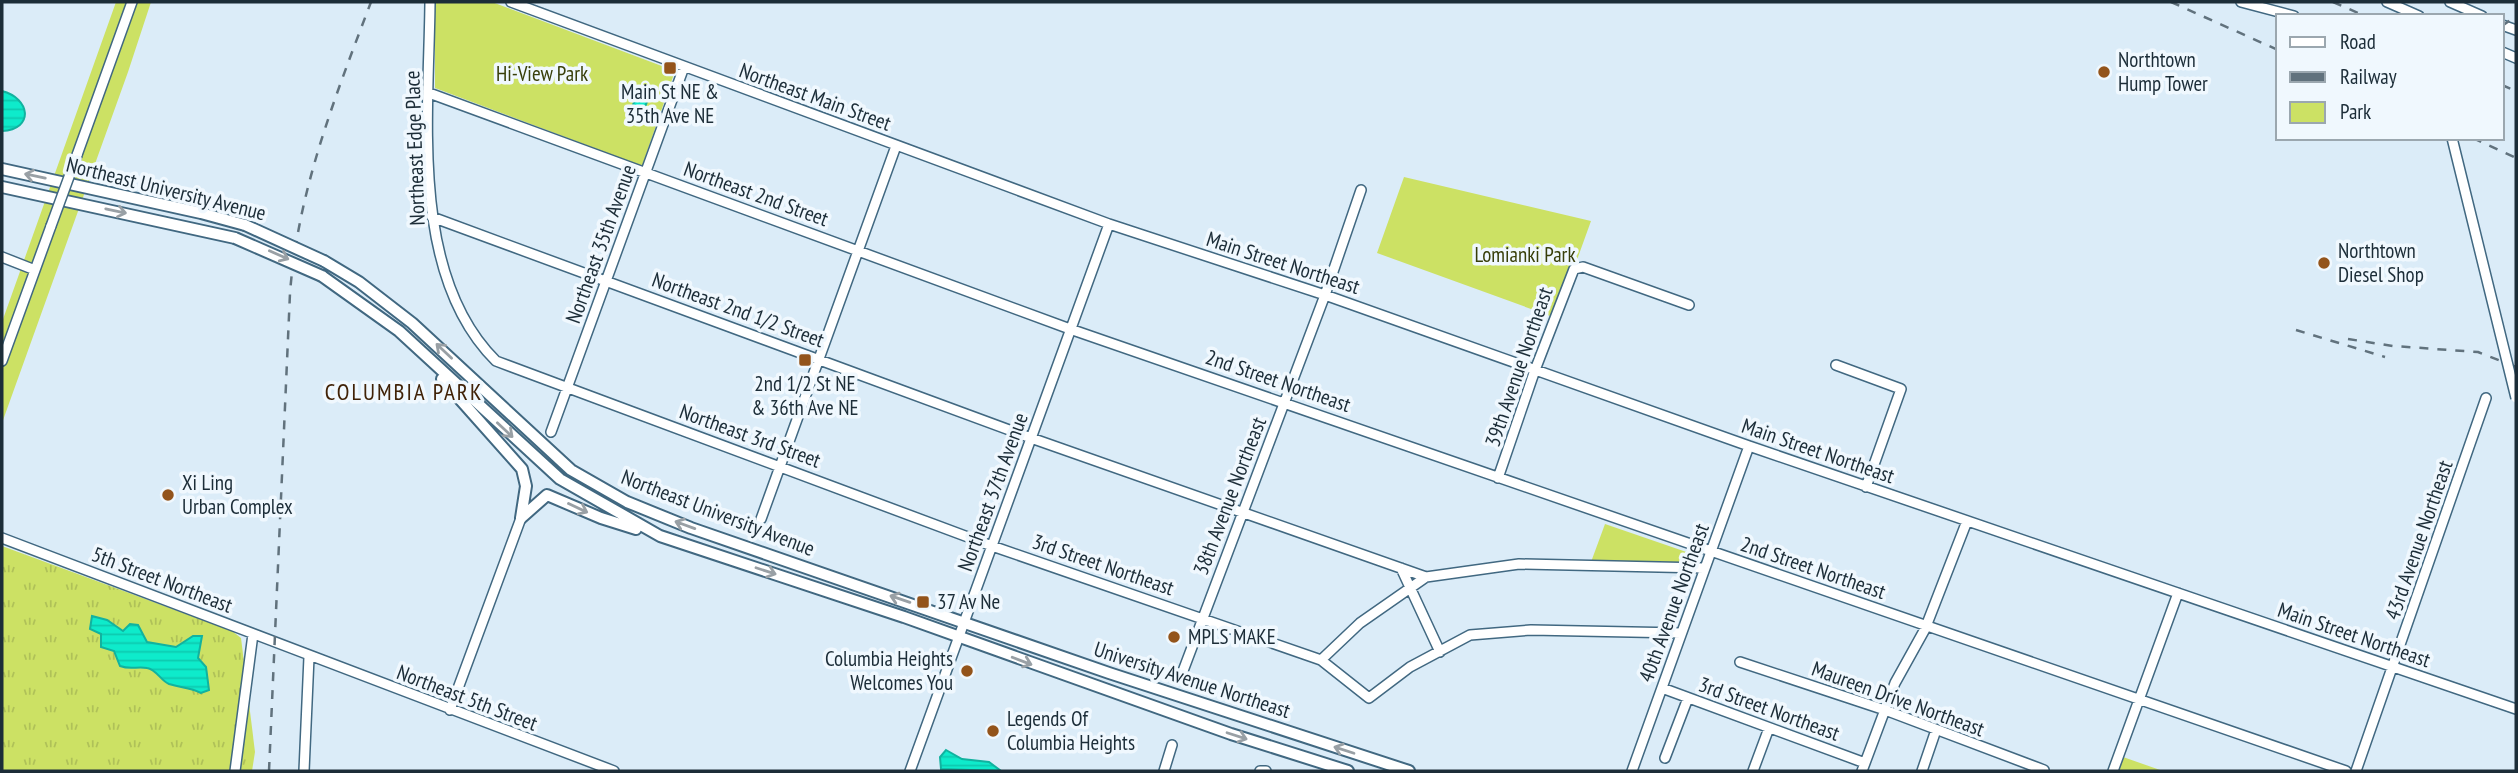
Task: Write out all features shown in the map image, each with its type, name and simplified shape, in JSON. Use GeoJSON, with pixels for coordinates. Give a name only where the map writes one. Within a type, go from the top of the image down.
{"type":"FeatureCollection","features":[{"type":"Feature","properties":{"kind":"main road","name":"Northeast University Avenue"},"geometry":{"type":"LineString","coordinates":[[2,169],[244,225],[324,261],[382,298],[439,346],[547,448],[598,487],[653,514],[964,621]]}},
{"type":"Feature","properties":{"kind":"main road","name":"Northeast University Avenue"},"geometry":{"type":"LineString","coordinates":[[2,187],[235,238],[322,276],[400,331],[560,479],[660,536],[958,637]]}},
{"type":"Feature","properties":{"kind":"main road"},"geometry":{"type":"LineString","coordinates":[[424,354],[455,396],[522,469],[526,486],[521,518]]}},
{"type":"Feature","properties":{"kind":"main road"},"geometry":{"type":"LineString","coordinates":[[521,518],[547,495],[601,518],[660,536]]}},
{"type":"Feature","properties":{"kind":"main road","name":"University Avenue Northeast"},"geometry":{"type":"LineString","coordinates":[[964,621],[1110,673],[1409,771]]}},
{"type":"Feature","properties":{"kind":"main road","name":"University Avenue Northeast"},"geometry":{"type":"LineString","coordinates":[[958,637],[1142,704],[1348,771]]}},
{"type":"Feature","properties":{"kind":"street"},"geometry":{"type":"LineString","coordinates":[[2,360],[132,2]]}},
{"type":"Feature","properties":{"kind":"street","name":"Northeast Edge Place"},"geometry":{"type":"LineString","coordinates":[[430,2],[432,217],[448,282],[475,338],[496,362]]}},
{"type":"Feature","properties":{"kind":"street","name":"Northeast Main Street"},"geometry":{"type":"LineString","coordinates":[[511,2],[1108,224]]}},
{"type":"Feature","properties":{"kind":"street"},"geometry":{"type":"LineString","coordinates":[[2241,2],[2289,14]]}},
{"type":"Feature","properties":{"kind":"street"},"geometry":{"type":"LineString","coordinates":[[2266,2],[2289,14]]}},
{"type":"Feature","properties":{"kind":"street"},"geometry":{"type":"LineString","coordinates":[[2387,2],[2414,14]]}},
{"type":"Feature","properties":{"kind":"street"},"geometry":{"type":"LineString","coordinates":[[2450,2],[2477,14]]}},
{"type":"Feature","properties":{"kind":"street","name":"Northeast 35th Avenue"},"geometry":{"type":"LineString","coordinates":[[551,432],[684,67]]}},
{"type":"Feature","properties":{"kind":"street","name":"Northeast 2nd Street"},"geometry":{"type":"LineString","coordinates":[[429,93],[1070,329]]}},
{"type":"Feature","properties":{"kind":"street"},"geometry":{"type":"LineString","coordinates":[[2452,140],[2516,398]]}},
{"type":"Feature","properties":{"kind":"street"},"geometry":{"type":"LineString","coordinates":[[761,519],[896,146]]}},
{"type":"Feature","properties":{"kind":"street","name":"38th Avenue Northeast"},"geometry":{"type":"LineString","coordinates":[[1184,671],[1325,295],[1361,190]]}},
{"type":"Feature","properties":{"kind":"street","name":"Northeast 2nd 1/2 Street"},"geometry":{"type":"LineString","coordinates":[[432,217],[1031,438],[1426,577]]}},
{"type":"Feature","properties":{"kind":"street","name":"Main Street Northeast"},"geometry":{"type":"LineString","coordinates":[[1108,224],[1325,295],[1866,487],[2516,709]]}},
{"type":"Feature","properties":{"kind":"street","name":"Northeast 37th Avenue"},"geometry":{"type":"LineString","coordinates":[[910,771],[1108,224]]}},
{"type":"Feature","properties":{"kind":"street"},"geometry":{"type":"LineString","coordinates":[[2,257],[35,270]]}},
{"type":"Feature","properties":{"kind":"street","name":"39th Avenue Northeast"},"geometry":{"type":"LineString","coordinates":[[1498,478],[1535,370],[1574,269],[1583,267],[1689,305]]}},
{"type":"Feature","properties":{"kind":"street","name":"2nd Street Northeast"},"geometry":{"type":"LineString","coordinates":[[1070,329],[1285,401],[1498,478],[2346,771]]}},
{"type":"Feature","properties":{"kind":"street","name":"Northeast 3rd Street"},"geometry":{"type":"LineString","coordinates":[[496,362],[992,546]]}},
{"type":"Feature","properties":{"kind":"street"},"geometry":{"type":"LineString","coordinates":[[1836,365],[1901,389],[1866,487]]}},
{"type":"Feature","properties":{"kind":"street","name":"43rd Avenue Northeast"},"geometry":{"type":"LineString","coordinates":[[2356,771],[2486,398]]}},
{"type":"Feature","properties":{"kind":"street","name":"40th Avenue Northeast"},"geometry":{"type":"LineString","coordinates":[[1632,771],[1749,446]]}},
{"type":"Feature","properties":{"kind":"street"},"geometry":{"type":"LineString","coordinates":[[450,710],[521,518]]}},
{"type":"Feature","properties":{"kind":"street"},"geometry":{"type":"LineString","coordinates":[[1864,767],[1895,683],[1926,625],[1967,521]]}},
{"type":"Feature","properties":{"kind":"street","name":"5th Street Northeast"},"geometry":{"type":"LineString","coordinates":[[2,538],[309,657]]}},
{"type":"Feature","properties":{"kind":"street","name":"3rd Street Northeast"},"geometry":{"type":"LineString","coordinates":[[992,546],[1321,660],[1369,698],[1410,667],[1440,652]]}},
{"type":"Feature","properties":{"kind":"street"},"geometry":{"type":"LineString","coordinates":[[1321,660],[1360,622],[1426,577],[1520,564],[1704,568]]}},
{"type":"Feature","properties":{"kind":"street"},"geometry":{"type":"LineString","coordinates":[[1401,568],[1440,652],[1470,635],[1531,630],[1681,633]]}},
{"type":"Feature","properties":{"kind":"street"},"geometry":{"type":"LineString","coordinates":[[2113,771],[2178,593]]}},
{"type":"Feature","properties":{"kind":"street"},"geometry":{"type":"LineString","coordinates":[[235,771],[253,634]]}},
{"type":"Feature","properties":{"kind":"street"},"geometry":{"type":"LineString","coordinates":[[304,771],[309,657]]}},
{"type":"Feature","properties":{"kind":"street","name":"Northeast 5th Street"},"geometry":{"type":"LineString","coordinates":[[309,657],[614,771]]}},
{"type":"Feature","properties":{"kind":"street","name":"Maureen Drive Northeast"},"geometry":{"type":"LineString","coordinates":[[1740,662],[1885,710],[2044,770]]}},
{"type":"Feature","properties":{"kind":"street","name":"3rd Street Northeast"},"geometry":{"type":"LineString","coordinates":[[1662,688],[1864,767]]}},
{"type":"Feature","properties":{"kind":"street"},"geometry":{"type":"LineString","coordinates":[[1665,758],[1688,698]]}},
{"type":"Feature","properties":{"kind":"street"},"geometry":{"type":"LineString","coordinates":[[1753,771],[1769,728]]}},
{"type":"Feature","properties":{"kind":"street"},"geometry":{"type":"LineString","coordinates":[[1922,771],[1936,730]]}},
{"type":"Feature","properties":{"kind":"street"},"geometry":{"type":"LineString","coordinates":[[1164,771],[1172,745]]}},
{"type":"Feature","properties":{"kind":"street"},"geometry":{"type":"LineString","coordinates":[[1260,771],[1266,771]]}},
{"type":"Feature","properties":{"kind":"green space"},"geometry":{"type":"Polygon","coordinates":[[[116,2],[151,2],[2,423],[2,322],[116,2]]]}},
{"type":"Feature","properties":{"kind":"green space","name":"Hi-View Park"},"geometry":{"type":"Polygon","coordinates":[[[435,2],[492,2],[675,71],[642,166],[435,88],[435,2]]]}},
{"type":"Feature","properties":{"kind":"green space","name":"Lomianki Park"},"geometry":{"type":"Polygon","coordinates":[[[1404,177],[1591,221],[1556,318],[1377,253],[1404,177]]]}},
{"type":"Feature","properties":{"kind":"green space"},"geometry":{"type":"Polygon","coordinates":[[[1605,524],[1698,556],[1694,564],[1591,562],[1605,524]]]}},
{"type":"Feature","properties":{"kind":"green space"},"geometry":{"type":"Polygon","coordinates":[[[2,546],[232,631],[241,638],[255,752],[252,771],[2,771],[2,546]]]}},
{"type":"Feature","properties":{"kind":"green space"},"geometry":{"type":"Polygon","coordinates":[[[2123,757],[2163,771],[2118,771],[2123,757]]]}},
{"type":"Feature","properties":{"kind":"shaded area"},"geometry":{"type":"Polygon","coordinates":[[[2,91],[18,100],[25,113],[20,125],[2,131],[2,91]]]}},
{"type":"Feature","properties":{"kind":"shaded area"},"geometry":{"type":"Polygon","coordinates":[[[638,92],[649,97],[642,114],[631,110],[638,92]]]}},
{"type":"Feature","properties":{"kind":"shaded area"},"geometry":{"type":"Polygon","coordinates":[[[92,616],[107,620],[123,631],[130,624],[138,625],[147,642],[176,647],[193,636],[202,636],[198,658],[206,667],[209,690],[201,693],[169,684],[150,669],[120,666],[114,651],[101,647],[101,634],[90,629],[92,616]]]}},
{"type":"Feature","properties":{"kind":"shaded area"},"geometry":{"type":"Polygon","coordinates":[[[946,750],[962,759],[989,762],[1001,771],[941,769],[940,757],[946,750]]]}},
{"type":"Feature","properties":{"kind":"railway"},"geometry":{"type":"LineString","coordinates":[[269,771],[290,293],[294,255],[320,144],[371,2]]}},
{"type":"Feature","properties":{"kind":"railway"},"geometry":{"type":"LineString","coordinates":[[2171,2],[2276,49]]}},
{"type":"Feature","properties":{"kind":"railway"},"geometry":{"type":"LineString","coordinates":[[2333,2],[2360,14]]}},
{"type":"Feature","properties":{"kind":"railway"},"geometry":{"type":"LineString","coordinates":[[2504,25],[2516,16]]}},
{"type":"Feature","properties":{"kind":"railway"},"geometry":{"type":"LineString","coordinates":[[2504,86],[2516,91]]}},
{"type":"Feature","properties":{"kind":"railway"},"geometry":{"type":"LineString","coordinates":[[2477,140],[2516,158]]}},
{"type":"Feature","properties":{"kind":"railway"},"geometry":{"type":"LineString","coordinates":[[2296,330],[2385,357]]}},
{"type":"Feature","properties":{"kind":"railway"},"geometry":{"type":"LineString","coordinates":[[2348,339],[2393,346],[2478,352],[2516,367]]}},
{"type":"Feature","properties":{"kind":"place","name":"Main St NE & 35th Ave NE"},"geometry":{"type":"Point","coordinates":[670,68]}},
{"type":"Feature","properties":{"kind":"place","name":"Northtown Hump Tower"},"geometry":{"type":"Point","coordinates":[2104,72]}},
{"type":"Feature","properties":{"kind":"place","name":"Northtown Diesel Shop"},"geometry":{"type":"Point","coordinates":[2324,263]}},
{"type":"Feature","properties":{"kind":"place","name":"2nd 1/2 St NE & 36th Ave NE"},"geometry":{"type":"Point","coordinates":[805,360]}},
{"type":"Feature","properties":{"kind":"place","name":"Xi Ling Urban Complex"},"geometry":{"type":"Point","coordinates":[168,495]}},
{"type":"Feature","properties":{"kind":"place","name":"37 Av Ne"},"geometry":{"type":"Point","coordinates":[923,602]}},
{"type":"Feature","properties":{"kind":"place","name":"MPLS MAKE"},"geometry":{"type":"Point","coordinates":[1174,637]}},
{"type":"Feature","properties":{"kind":"place","name":"Columbia Heights Welcomes You"},"geometry":{"type":"Point","coordinates":[967,671]}},
{"type":"Feature","properties":{"kind":"place","name":"Legends Of Columbia Heights"},"geometry":{"type":"Point","coordinates":[993,731]}},
{"type":"Feature","properties":{"kind":"district","name":"COLUMBIA PARK"},"geometry":{"type":"Point","coordinates":[404,392]}}]}
